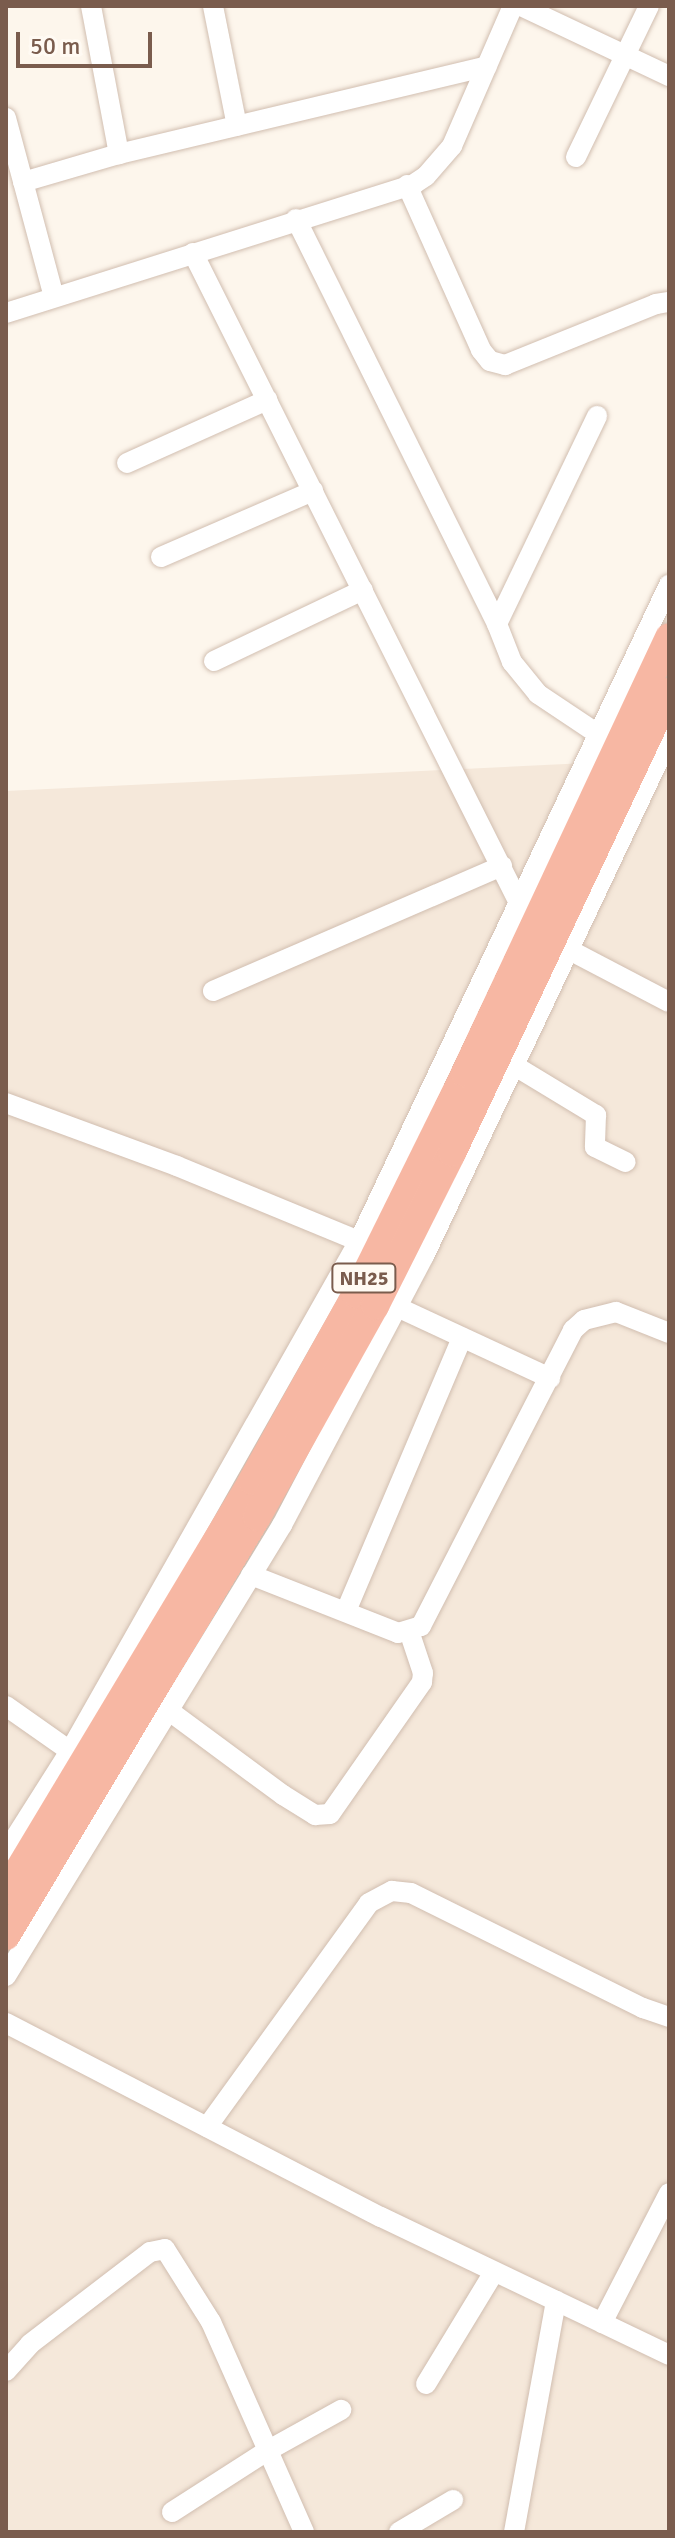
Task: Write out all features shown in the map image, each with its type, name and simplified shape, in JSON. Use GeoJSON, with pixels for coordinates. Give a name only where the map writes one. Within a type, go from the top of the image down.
{"type":"FeatureCollection","features":[{"type":"Feature","properties":{"kind":"highway","name":"NH25"},"geometry":{"type":"LineString","coordinates":[[6,1891],[252,1481],[552,941],[669,637]]}},
{"type":"Feature","properties":{"kind":"highway","name":"NH25"},"geometry":{"type":"LineString","coordinates":[[6,1936],[257,1517],[375,1306],[669,692]]}},
{"type":"Feature","properties":{"kind":"street"},"geometry":{"type":"LineString","coordinates":[[91,6],[119,154]]}},
{"type":"Feature","properties":{"kind":"street"},"geometry":{"type":"LineString","coordinates":[[213,6],[237,126]]}},
{"type":"Feature","properties":{"kind":"street"},"geometry":{"type":"LineString","coordinates":[[6,313],[407,185],[440,163],[452,146],[513,6]]}},
{"type":"Feature","properties":{"kind":"street"},"geometry":{"type":"LineString","coordinates":[[521,6],[669,76]]}},
{"type":"Feature","properties":{"kind":"street"},"geometry":{"type":"LineString","coordinates":[[576,157],[649,6]]}},
{"type":"Feature","properties":{"kind":"street"},"geometry":{"type":"LineString","coordinates":[[23,182],[119,154],[487,66]]}},
{"type":"Feature","properties":{"kind":"street"},"geometry":{"type":"LineString","coordinates":[[6,118],[54,297]]}},
{"type":"Feature","properties":{"kind":"street"},"geometry":{"type":"LineString","coordinates":[[407,185],[481,350],[490,361],[505,365],[656,304],[669,302]]}},
{"type":"Feature","properties":{"kind":"street"},"geometry":{"type":"LineString","coordinates":[[296,219],[523,679],[538,694],[598,734]]}},
{"type":"Feature","properties":{"kind":"street"},"geometry":{"type":"LineString","coordinates":[[193,253],[518,901],[552,941],[669,1002]]}},
{"type":"Feature","properties":{"kind":"street"},"geometry":{"type":"LineString","coordinates":[[127,463],[267,400]]}},
{"type":"Feature","properties":{"kind":"street"},"geometry":{"type":"LineString","coordinates":[[497,624],[597,416]]}},
{"type":"Feature","properties":{"kind":"street"},"geometry":{"type":"LineString","coordinates":[[161,557],[313,491]]}},
{"type":"Feature","properties":{"kind":"street"},"geometry":{"type":"LineString","coordinates":[[6,1852],[70,1751],[359,1241],[669,585]]}},
{"type":"Feature","properties":{"kind":"street"},"geometry":{"type":"LineString","coordinates":[[214,661],[363,590]]}},
{"type":"Feature","properties":{"kind":"street"},"geometry":{"type":"LineString","coordinates":[[6,1976],[282,1525],[397,1307],[515,1066],[552,941],[669,738]]}},
{"type":"Feature","properties":{"kind":"street"},"geometry":{"type":"LineString","coordinates":[[213,991],[502,866]]}},
{"type":"Feature","properties":{"kind":"street"},"geometry":{"type":"LineString","coordinates":[[515,1066],[596,1115],[595,1147],[626,1162]]}},
{"type":"Feature","properties":{"kind":"street"},"geometry":{"type":"LineString","coordinates":[[7,1106],[177,1166],[359,1241]]}},
{"type":"Feature","properties":{"kind":"street"},"geometry":{"type":"LineString","coordinates":[[397,1307],[550,1378]]}},
{"type":"Feature","properties":{"kind":"street"},"geometry":{"type":"LineString","coordinates":[[251,1575],[398,1633],[421,1626],[430,1615],[573,1330],[584,1320],[603,1313],[636,1318],[669,1333]]}},
{"type":"Feature","properties":{"kind":"street"},"geometry":{"type":"LineString","coordinates":[[346,1611],[462,1338]]}},
{"type":"Feature","properties":{"kind":"street"},"geometry":{"type":"LineString","coordinates":[[168,1710],[283,1795],[315,1815],[330,1814],[422,1682],[423,1673],[409,1631]]}},
{"type":"Feature","properties":{"kind":"street"},"geometry":{"type":"LineString","coordinates":[[6,1706],[70,1751]]}},
{"type":"Feature","properties":{"kind":"street"},"geometry":{"type":"LineString","coordinates":[[207,2127],[369,1903],[381,1894],[411,1893],[669,2017]]}},
{"type":"Feature","properties":{"kind":"street"},"geometry":{"type":"LineString","coordinates":[[6,2023],[494,2272],[669,2355]]}},
{"type":"Feature","properties":{"kind":"street"},"geometry":{"type":"LineString","coordinates":[[602,2323],[669,2193]]}},
{"type":"Feature","properties":{"kind":"street"},"geometry":{"type":"LineString","coordinates":[[6,2371],[21,2352],[150,2252],[165,2249],[211,2322],[304,2532]]}},
{"type":"Feature","properties":{"kind":"street"},"geometry":{"type":"LineString","coordinates":[[426,2384],[494,2272]]}},
{"type":"Feature","properties":{"kind":"street"},"geometry":{"type":"LineString","coordinates":[[514,2532],[556,2301]]}},
{"type":"Feature","properties":{"kind":"street"},"geometry":{"type":"LineString","coordinates":[[172,2512],[267,2451],[341,2410]]}},
{"type":"Feature","properties":{"kind":"street"},"geometry":{"type":"LineString","coordinates":[[399,2532],[453,2500]]}},
{"type":"Feature","properties":{"kind":"shaded area"},"geometry":{"type":"Polygon","coordinates":[[[669,759],[669,2532],[6,2532],[6,791],[669,759]]]}}]}
